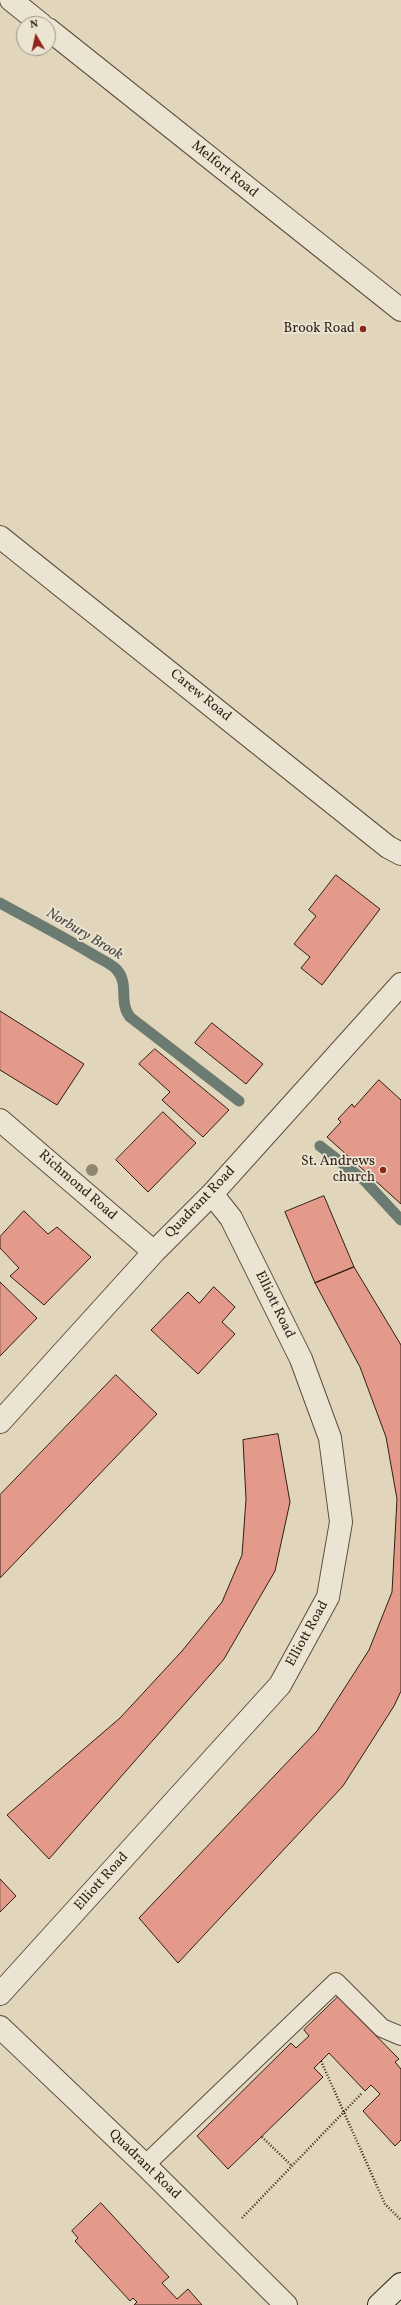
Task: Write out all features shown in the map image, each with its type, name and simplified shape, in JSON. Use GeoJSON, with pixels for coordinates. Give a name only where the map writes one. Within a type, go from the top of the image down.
{"type":"FeatureCollection","features":[{"type":"Feature","properties":{"kind":"street"},"geometry":{"type":"LineString","coordinates":[[11,0],[31,16]]}},
{"type":"Feature","properties":{"kind":"street","name":"Melfort Road"},"geometry":{"type":"LineString","coordinates":[[56,35],[401,310]]}},
{"type":"Feature","properties":{"kind":"street","name":"Carew Road"},"geometry":{"type":"LineString","coordinates":[[0,537],[382,842],[401,854]]}},
{"type":"Feature","properties":{"kind":"street","name":"Quadrant Road"},"geometry":{"type":"LineString","coordinates":[[0,1422],[154,1252],[212,1194],[401,984]]}},
{"type":"Feature","properties":{"kind":"street","name":"Richmond Road"},"geometry":{"type":"LineString","coordinates":[[0,1120],[96,1202],[132,1236],[154,1252]]}},
{"type":"Feature","properties":{"kind":"street","name":"Elliott Road"},"geometry":{"type":"LineString","coordinates":[[0,1994],[280,1685],[328,1597],[341,1522],[330,1438],[301,1359],[231,1218],[212,1194]]}},
{"type":"Feature","properties":{"kind":"street","name":"Quadrant Road"},"geometry":{"type":"LineString","coordinates":[[0,2027],[145,2165],[286,2305]]}},
{"type":"Feature","properties":{"kind":"street"},"geometry":{"type":"LineString","coordinates":[[379,2305],[401,2284]]}},
{"type":"Feature","properties":{"kind":"lane"},"geometry":{"type":"LineString","coordinates":[[145,2165],[336,1982],[382,2028],[401,2036]]}},
{"type":"Feature","properties":{"kind":"path"},"geometry":{"type":"LineString","coordinates":[[321,2061],[385,2204],[401,2220]]}},
{"type":"Feature","properties":{"kind":"path"},"geometry":{"type":"LineString","coordinates":[[221,2240],[362,2093]]}},
{"type":"Feature","properties":{"kind":"path"},"geometry":{"type":"LineString","coordinates":[[262,2137],[292,2166]]}},
{"type":"Feature","properties":{"kind":"building"},"geometry":{"type":"Polygon","coordinates":[[[336,875],[380,909],[322,985],[301,968],[310,957],[294,944],[316,916],[309,910],[336,875]]]}},
{"type":"Feature","properties":{"kind":"building"},"geometry":{"type":"Polygon","coordinates":[[[0,1011],[84,1064],[57,1105],[0,1070],[0,1011]]]}},
{"type":"Feature","properties":{"kind":"building"},"geometry":{"type":"Polygon","coordinates":[[[212,1023],[263,1064],[246,1084],[195,1043],[212,1023]]]}},
{"type":"Feature","properties":{"kind":"building"},"geometry":{"type":"Polygon","coordinates":[[[155,1049],[229,1110],[203,1137],[162,1100],[170,1092],[139,1064],[155,1049]]]}},
{"type":"Feature","properties":{"kind":"building","name":"St. Andrews church"},"geometry":{"type":"Polygon","coordinates":[[[379,1080],[401,1100],[401,1204],[327,1137],[341,1122],[338,1119],[352,1104],[354,1107],[379,1080]]]}},
{"type":"Feature","properties":{"kind":"building"},"geometry":{"type":"Polygon","coordinates":[[[163,1112],[196,1143],[148,1192],[116,1160],[163,1112]]]}},
{"type":"Feature","properties":{"kind":"building"},"geometry":{"type":"Polygon","coordinates":[[[324,1196],[354,1267],[315,1283],[285,1212],[324,1196]]]}},
{"type":"Feature","properties":{"kind":"building"},"geometry":{"type":"Polygon","coordinates":[[[24,1211],[48,1234],[57,1227],[91,1257],[44,1305],[10,1276],[19,1268],[0,1248],[0,1237],[24,1211]]]}},
{"type":"Feature","properties":{"kind":"building"},"geometry":{"type":"Polygon","coordinates":[[[354,1267],[401,1345],[401,1691],[394,1706],[343,1786],[178,1963],[139,1918],[317,1731],[369,1650],[392,1592],[397,1499],[386,1437],[360,1367],[315,1283],[354,1267]]]}},
{"type":"Feature","properties":{"kind":"building"},"geometry":{"type":"Polygon","coordinates":[[[0,1282],[37,1318],[0,1356],[0,1282]]]}},
{"type":"Feature","properties":{"kind":"building"},"geometry":{"type":"Polygon","coordinates":[[[214,1287],[235,1307],[222,1322],[235,1334],[198,1374],[151,1330],[188,1292],[199,1303],[214,1287]]]}},
{"type":"Feature","properties":{"kind":"building"},"geometry":{"type":"Polygon","coordinates":[[[116,1375],[157,1414],[0,1578],[0,1495],[116,1375]]]}},
{"type":"Feature","properties":{"kind":"building"},"geometry":{"type":"Polygon","coordinates":[[[278,1434],[290,1502],[275,1571],[224,1659],[49,1859],[7,1815],[120,1718],[182,1651],[222,1602],[242,1555],[246,1499],[243,1440],[278,1434]]]}},
{"type":"Feature","properties":{"kind":"building"},"geometry":{"type":"Polygon","coordinates":[[[0,1879],[16,1896],[0,1912],[0,1879]]]}},
{"type":"Feature","properties":{"kind":"building"},"geometry":{"type":"Polygon","coordinates":[[[338,1997],[399,2059],[395,2062],[401,2069],[401,2140],[395,2146],[363,2111],[380,2094],[371,2085],[365,2091],[329,2053],[314,2068],[323,2077],[228,2169],[197,2136],[291,2043],[296,2048],[309,2036],[304,2030],[338,1997]]]}},
{"type":"Feature","properties":{"kind":"building"},"geometry":{"type":"Polygon","coordinates":[[[101,2203],[169,2277],[162,2283],[177,2299],[188,2289],[202,2305],[134,2305],[137,2302],[133,2298],[130,2301],[75,2241],[78,2238],[72,2231],[101,2203]]]}},
{"type":"Feature","properties":{"kind":"waterway","name":"Norbury Brook"},"geometry":{"type":"LineString","coordinates":[[0,903],[114,967],[120,974],[122,980],[125,1005],[130,1017],[239,1101]]}},
{"type":"Feature","properties":{"kind":"waterway","name":"Norbury Brook"},"geometry":{"type":"LineString","coordinates":[[320,1146],[365,1181],[401,1220]]}},
{"type":"Feature","properties":{"kind":"place","name":"Brook Road"},"geometry":{"type":"Point","coordinates":[363,329]}},
{"type":"Feature","properties":{"kind":"place","name":"St. Andrews church"},"geometry":{"type":"Point","coordinates":[383,1170]}}]}
